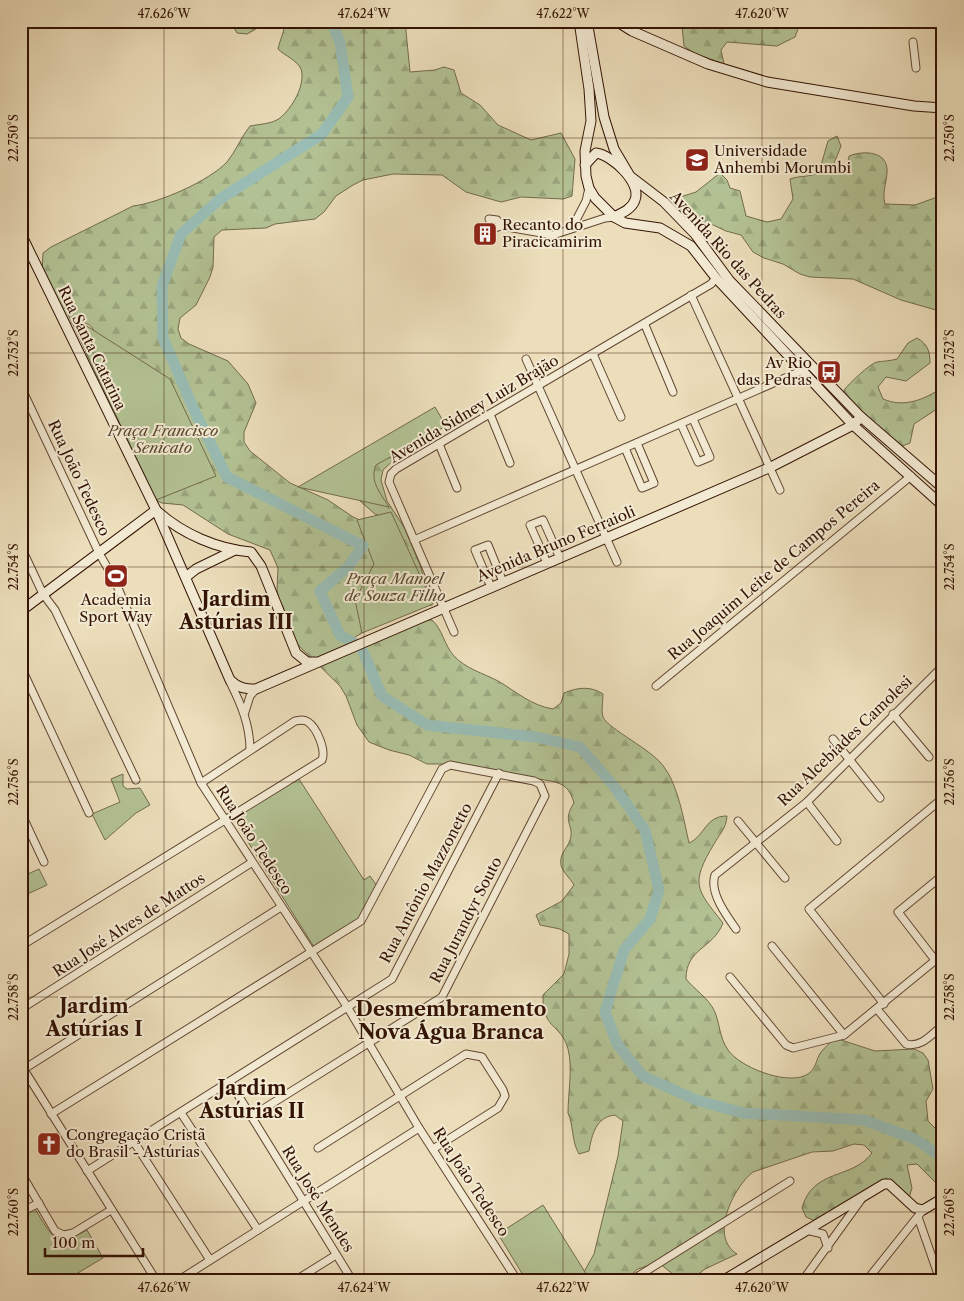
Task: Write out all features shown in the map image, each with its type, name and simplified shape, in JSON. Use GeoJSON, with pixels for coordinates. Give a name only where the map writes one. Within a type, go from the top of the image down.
{"type":"FeatureCollection","features":[{"type":"Feature","properties":{"kind":"street"},"geometry":{"type":"LineString","coordinates":[[571,228],[586,201],[589,188],[585,165],[591,120],[589,90],[579,21]]}},
{"type":"Feature","properties":{"kind":"street","name":"Avenida Rio das Pedras"},"geometry":{"type":"LineString","coordinates":[[587,21],[604,116],[614,149],[630,176],[664,202],[695,234],[729,280],[861,417],[943,488]]}},
{"type":"Feature","properties":{"kind":"street"},"geometry":{"type":"LineString","coordinates":[[616,21],[640,35],[708,64],[768,82],[914,106],[943,108]]}},
{"type":"Feature","properties":{"kind":"street"},"geometry":{"type":"LineString","coordinates":[[913,42],[916,68]]}},
{"type":"Feature","properties":{"kind":"street"},"geometry":{"type":"LineString","coordinates":[[488,222],[495,228],[501,226],[554,235],[571,228],[614,217],[630,207],[637,194],[630,176],[606,155],[596,153],[585,165]]}},
{"type":"Feature","properties":{"kind":"street"},"geometry":{"type":"LineString","coordinates":[[589,188],[614,217]]}},
{"type":"Feature","properties":{"kind":"street","name":"Avenida Rio das Pedras"},"geometry":{"type":"LineString","coordinates":[[614,217],[626,223],[660,228],[679,237],[697,252],[716,278],[853,425],[943,506]]}},
{"type":"Feature","properties":{"kind":"street","name":"Rua Santa Catarina"},"geometry":{"type":"LineString","coordinates":[[21,234],[156,510],[186,577],[244,713],[250,738],[250,750]]}},
{"type":"Feature","properties":{"kind":"street","name":"Avenida Sidney Luiz Brajão"},"geometry":{"type":"LineString","coordinates":[[454,632],[390,482],[391,474],[396,469],[538,385],[645,325],[711,284],[716,278]]}},
{"type":"Feature","properties":{"kind":"street"},"geometry":{"type":"LineString","coordinates":[[691,295],[780,490]]}},
{"type":"Feature","properties":{"kind":"street"},"geometry":{"type":"LineString","coordinates":[[645,325],[673,392]]}},
{"type":"Feature","properties":{"kind":"street"},"geometry":{"type":"LineString","coordinates":[[593,354],[621,417]]}},
{"type":"Feature","properties":{"kind":"street"},"geometry":{"type":"LineString","coordinates":[[526,359],[617,562]]}},
{"type":"Feature","properties":{"kind":"street"},"geometry":{"type":"LineString","coordinates":[[414,540],[801,371]]}},
{"type":"Feature","properties":{"kind":"street","name":"Rua João Tedesco"},"geometry":{"type":"LineString","coordinates":[[21,387],[99,553],[115,581],[201,783],[251,863],[348,1008],[419,1128],[518,1280]]}},
{"type":"Feature","properties":{"kind":"street"},"geometry":{"type":"LineString","coordinates":[[490,414],[510,463]]}},
{"type":"Feature","properties":{"kind":"street","name":"Avenida Bruno Ferraioli"},"geometry":{"type":"LineString","coordinates":[[256,689],[771,467],[853,425],[861,417]]}},
{"type":"Feature","properties":{"kind":"street"},"geometry":{"type":"LineString","coordinates":[[681,424],[698,462],[710,457],[693,419]]}},
{"type":"Feature","properties":{"kind":"street"},"geometry":{"type":"LineString","coordinates":[[625,448],[642,488],[654,483],[637,443]]}},
{"type":"Feature","properties":{"kind":"street"},"geometry":{"type":"LineString","coordinates":[[439,444],[457,488]]}},
{"type":"Feature","properties":{"kind":"street","name":"Rua Joaquim Leite de Campos Pereira"},"geometry":{"type":"LineString","coordinates":[[656,686],[911,476]]}},
{"type":"Feature","properties":{"kind":"street"},"geometry":{"type":"LineString","coordinates":[[21,611],[156,510],[170,523],[201,539],[235,550],[250,552],[261,566],[296,653],[307,662],[316,662]]}},
{"type":"Feature","properties":{"kind":"street"},"geometry":{"type":"LineString","coordinates":[[547,563],[530,525],[543,520],[560,558]]}},
{"type":"Feature","properties":{"kind":"street"},"geometry":{"type":"LineString","coordinates":[[491,587],[475,550],[488,544],[504,582]]}},
{"type":"Feature","properties":{"kind":"street"},"geometry":{"type":"LineString","coordinates":[[21,547],[44,594],[55,610],[136,780]]}},
{"type":"Feature","properties":{"kind":"street"},"geometry":{"type":"LineString","coordinates":[[186,577],[196,569],[235,550]]}},
{"type":"Feature","properties":{"kind":"street"},"geometry":{"type":"LineString","coordinates":[[290,674],[294,668],[296,653]]}},
{"type":"Feature","properties":{"kind":"street"},"geometry":{"type":"LineString","coordinates":[[21,667],[89,813]]}},
{"type":"Feature","properties":{"kind":"street","name":"Rua Alcebíades Camolesi"},"geometry":{"type":"LineString","coordinates":[[735,927],[714,891],[713,883],[720,870],[807,802],[893,714],[941,670]]}},
{"type":"Feature","properties":{"kind":"street"},"geometry":{"type":"LineString","coordinates":[[230,680],[236,686],[256,689]]}},
{"type":"Feature","properties":{"kind":"street"},"geometry":{"type":"LineString","coordinates":[[244,713],[250,696],[256,689]]}},
{"type":"Feature","properties":{"kind":"street"},"geometry":{"type":"LineString","coordinates":[[893,714],[929,757]]}},
{"type":"Feature","properties":{"kind":"street"},"geometry":{"type":"LineString","coordinates":[[21,946],[322,760],[323,748],[310,723],[303,720],[295,721],[201,783]]}},
{"type":"Feature","properties":{"kind":"street"},"geometry":{"type":"LineString","coordinates":[[833,739],[880,798]]}},
{"type":"Feature","properties":{"kind":"street"},"geometry":{"type":"LineString","coordinates":[[51,1114],[361,921],[442,768],[450,765],[499,773]]}},
{"type":"Feature","properties":{"kind":"street","name":"Rua Jurandyr Souto"},"geometry":{"type":"LineString","coordinates":[[252,1116],[442,997],[545,796],[544,789],[534,781],[499,773]]}},
{"type":"Feature","properties":{"kind":"street","name":"Rua Antônio Mazzonetto"},"geometry":{"type":"LineString","coordinates":[[87,1171],[392,979],[499,773]]}},
{"type":"Feature","properties":{"kind":"street"},"geometry":{"type":"LineString","coordinates":[[884,1004],[809,909],[943,798]]}},
{"type":"Feature","properties":{"kind":"street"},"geometry":{"type":"LineString","coordinates":[[807,802],[837,841]]}},
{"type":"Feature","properties":{"kind":"street"},"geometry":{"type":"LineString","coordinates":[[21,813],[44,862]]}},
{"type":"Feature","properties":{"kind":"street"},"geometry":{"type":"LineString","coordinates":[[738,821],[785,878]]}},
{"type":"Feature","properties":{"kind":"street","name":"Rua José Alves de Mattos"},"geometry":{"type":"LineString","coordinates":[[21,1010],[251,863]]}},
{"type":"Feature","properties":{"kind":"street"},"geometry":{"type":"LineString","coordinates":[[936,960],[898,912],[943,875]]}},
{"type":"Feature","properties":{"kind":"street"},"geometry":{"type":"LineString","coordinates":[[156,1280],[22,1067],[281,907]]}},
{"type":"Feature","properties":{"kind":"street"},"geometry":{"type":"LineString","coordinates":[[772,946],[844,1035]]}},
{"type":"Feature","properties":{"kind":"street"},"geometry":{"type":"LineString","coordinates":[[730,976],[786,1045],[793,1048],[844,1035],[943,954]]}},
{"type":"Feature","properties":{"kind":"street"},"geometry":{"type":"LineString","coordinates":[[877,1009],[906,1044],[912,1046],[921,1044],[943,1025]]}},
{"type":"Feature","properties":{"kind":"street"},"geometry":{"type":"LineString","coordinates":[[318,1148],[466,1054],[475,1054],[482,1057],[504,1090],[505,1096],[498,1108],[434,1149]]}},
{"type":"Feature","properties":{"kind":"street","name":"Rua José Mendes"},"geometry":{"type":"LineString","coordinates":[[230,1082],[352,1280]]}},
{"type":"Feature","properties":{"kind":"street"},"geometry":{"type":"LineString","coordinates":[[181,1113],[258,1230]]}},
{"type":"Feature","properties":{"kind":"street"},"geometry":{"type":"LineString","coordinates":[[179,1280],[419,1128]]}},
{"type":"Feature","properties":{"kind":"street"},"geometry":{"type":"LineString","coordinates":[[134,1142],[210,1260]]}},
{"type":"Feature","properties":{"kind":"street"},"geometry":{"type":"LineString","coordinates":[[21,1173],[55,1231],[64,1235],[73,1233],[111,1210]]}},
{"type":"Feature","properties":{"kind":"street"},"geometry":{"type":"LineString","coordinates":[[632,1280],[790,1181]]}},
{"type":"Feature","properties":{"kind":"street"},"geometry":{"type":"LineString","coordinates":[[724,1280],[749,1263],[875,1188],[889,1184],[920,1213],[940,1280]]}},
{"type":"Feature","properties":{"kind":"street"},"geometry":{"type":"LineString","coordinates":[[803,1280],[865,1195]]}},
{"type":"Feature","properties":{"kind":"street"},"geometry":{"type":"LineString","coordinates":[[866,1280],[920,1213],[943,1198]]}},
{"type":"Feature","properties":{"kind":"street"},"geometry":{"type":"LineString","coordinates":[[21,1212],[39,1203]]}},
{"type":"Feature","properties":{"kind":"street"},"geometry":{"type":"LineString","coordinates":[[806,1230],[823,1234],[828,1248]]}},
{"type":"Feature","properties":{"kind":"street"},"geometry":{"type":"LineString","coordinates":[[296,1280],[336,1255]]}},
{"type":"Feature","properties":{"kind":"street"},"geometry":{"type":"LineString","coordinates":[[736,1280],[749,1263]]}},
{"type":"Feature","properties":{"kind":"green space"},"geometry":{"type":"Polygon","coordinates":[[[230,21],[270,21],[247,34],[237,33],[230,21]]]}},
{"type":"Feature","properties":{"kind":"green space"},"geometry":{"type":"Polygon","coordinates":[[[285,21],[405,21],[410,72],[435,70],[444,67],[454,70],[461,93],[480,105],[498,125],[531,140],[561,133],[575,159],[572,196],[563,199],[521,197],[501,202],[466,192],[442,175],[393,174],[363,180],[353,185],[336,196],[324,212],[315,219],[275,224],[266,228],[222,230],[214,237],[213,267],[210,277],[196,305],[180,318],[178,329],[181,338],[189,344],[228,361],[248,384],[256,403],[244,432],[244,442],[250,451],[290,483],[328,500],[353,517],[371,525],[384,518],[375,514],[360,501],[358,470],[415,433],[423,439],[397,457],[383,470],[381,480],[387,501],[404,527],[420,565],[432,605],[382,609],[362,633],[345,643],[348,652],[422,619],[432,620],[439,628],[454,656],[469,668],[498,681],[537,704],[553,709],[561,703],[564,693],[574,689],[589,689],[603,694],[602,715],[607,722],[651,754],[669,775],[680,804],[689,843],[699,836],[714,819],[727,816],[724,828],[701,868],[699,878],[702,894],[723,923],[719,932],[690,961],[686,979],[714,1010],[728,1050],[752,1068],[785,1078],[795,1078],[808,1074],[821,1052],[835,1038],[875,1051],[914,1049],[923,1053],[928,1060],[933,1089],[926,1101],[928,1121],[936,1129],[943,1132],[943,1222],[939,1186],[917,1164],[907,1165],[912,1188],[909,1198],[881,1186],[815,1221],[806,1217],[802,1208],[807,1195],[815,1186],[854,1167],[872,1153],[864,1145],[854,1144],[833,1151],[812,1152],[753,1172],[738,1189],[732,1200],[724,1225],[725,1236],[729,1246],[737,1254],[705,1269],[696,1276],[686,1279],[675,1276],[658,1262],[638,1269],[625,1280],[576,1280],[584,1272],[594,1254],[618,1156],[623,1121],[615,1115],[603,1119],[596,1127],[589,1151],[579,1154],[568,1113],[570,1072],[568,1049],[561,1035],[549,1021],[544,1006],[543,995],[564,974],[569,954],[569,934],[560,929],[540,925],[536,915],[562,901],[574,885],[561,865],[562,855],[571,835],[568,819],[574,803],[571,794],[566,788],[556,782],[447,764],[427,764],[409,755],[369,742],[357,725],[346,696],[340,686],[292,639],[281,611],[277,590],[278,568],[270,550],[228,534],[183,505],[162,503],[153,499],[84,356],[98,341],[95,332],[87,324],[59,322],[42,273],[43,253],[51,247],[133,206],[156,201],[196,183],[227,162],[250,126],[273,122],[285,114],[297,96],[302,82],[302,75],[297,63],[278,49],[285,21]]]}},
{"type":"Feature","properties":{"kind":"green space"},"geometry":{"type":"Polygon","coordinates":[[[685,21],[801,21],[795,37],[777,46],[727,42],[721,50],[724,64],[694,53],[684,46],[682,26],[685,21]]]}},
{"type":"Feature","properties":{"kind":"green space"},"geometry":{"type":"Polygon","coordinates":[[[837,136],[841,146],[833,166],[838,174],[848,168],[849,156],[855,154],[874,154],[884,160],[887,166],[884,192],[885,204],[915,205],[943,195],[943,312],[901,300],[853,279],[810,277],[800,274],[783,264],[753,252],[741,235],[711,224],[691,221],[682,217],[675,208],[677,198],[696,192],[720,173],[727,180],[730,188],[740,191],[746,216],[767,222],[781,219],[793,199],[790,179],[819,172],[828,141],[837,136]]]}},
{"type":"Feature","properties":{"kind":"green space","name":"Praça Francisco Senicato"},"geometry":{"type":"Polygon","coordinates":[[[68,314],[170,379],[216,476],[156,500],[68,314]]]}},
{"type":"Feature","properties":{"kind":"green space"},"geometry":{"type":"Polygon","coordinates":[[[917,338],[927,348],[930,363],[906,381],[886,377],[878,387],[883,399],[891,402],[906,403],[929,396],[943,387],[943,405],[914,424],[910,443],[900,447],[847,400],[844,390],[869,366],[877,362],[897,359],[908,343],[917,338]]]}},
{"type":"Feature","properties":{"kind":"green space"},"geometry":{"type":"Polygon","coordinates":[[[435,407],[446,426],[376,465],[374,471],[375,482],[389,507],[298,487],[435,407]]]}},
{"type":"Feature","properties":{"kind":"green space","name":"Praça Manoel de Souza Filho"},"geometry":{"type":"Polygon","coordinates":[[[391,512],[433,604],[362,633],[355,600],[374,564],[357,520],[391,512]]]}},
{"type":"Feature","properties":{"kind":"green space"},"geometry":{"type":"Polygon","coordinates":[[[123,774],[123,786],[127,789],[140,788],[150,805],[136,813],[105,840],[92,814],[120,802],[111,779],[123,774]]]}},
{"type":"Feature","properties":{"kind":"green space"},"geometry":{"type":"Polygon","coordinates":[[[299,779],[364,880],[370,876],[377,886],[359,919],[314,947],[233,818],[299,779]]]}},
{"type":"Feature","properties":{"kind":"green space"},"geometry":{"type":"Polygon","coordinates":[[[39,869],[47,885],[21,897],[21,877],[39,869]]]}},
{"type":"Feature","properties":{"kind":"green space"},"geometry":{"type":"Polygon","coordinates":[[[543,1205],[590,1280],[526,1280],[498,1234],[543,1205]]]}},
{"type":"Feature","properties":{"kind":"green space"},"geometry":{"type":"Polygon","coordinates":[[[35,1209],[50,1232],[55,1236],[67,1238],[87,1230],[103,1258],[66,1280],[21,1280],[21,1216],[35,1209]]]}},
{"type":"Feature","properties":{"kind":"waterway"},"geometry":{"type":"LineString","coordinates":[[331,21],[340,42],[348,97],[322,134],[220,199],[181,234],[162,286],[163,338],[195,412],[227,477],[363,546],[348,567],[320,591],[340,635],[361,647],[382,696],[427,725],[536,737],[580,747],[613,785],[645,830],[659,890],[650,919],[624,950],[605,1012],[617,1044],[643,1076],[696,1100],[743,1113],[864,1120],[915,1139],[943,1158]]}},
{"type":"Feature","properties":{"kind":"place","name":"Universidade Anhembi Morumbi"},"geometry":{"type":"Point","coordinates":[697,160]}},
{"type":"Feature","properties":{"kind":"place","name":"Recanto do Piracicamirim"},"geometry":{"type":"Point","coordinates":[485,234]}},
{"type":"Feature","properties":{"kind":"place","name":"Av Rio das Pedras"},"geometry":{"type":"Point","coordinates":[829,372]}},
{"type":"Feature","properties":{"kind":"place","name":"Academia Sport Way"},"geometry":{"type":"Point","coordinates":[116,576]}},
{"type":"Feature","properties":{"kind":"place","name":"Congregação Cristã do Brasil - Astúrias"},"geometry":{"type":"Point","coordinates":[49,1144]}},
{"type":"Feature","properties":{"kind":"district","name":"Jardim Astúrias III"},"geometry":{"type":"Point","coordinates":[236,610]}},
{"type":"Feature","properties":{"kind":"district","name":"Jardim Astúrias I"},"geometry":{"type":"Point","coordinates":[94,1018]}},
{"type":"Feature","properties":{"kind":"district","name":"Desmembramento Nova Água Branca"},"geometry":{"type":"Point","coordinates":[451,1020]}},
{"type":"Feature","properties":{"kind":"district","name":"Jardim Astúrias II"},"geometry":{"type":"Point","coordinates":[252,1100]}}]}
